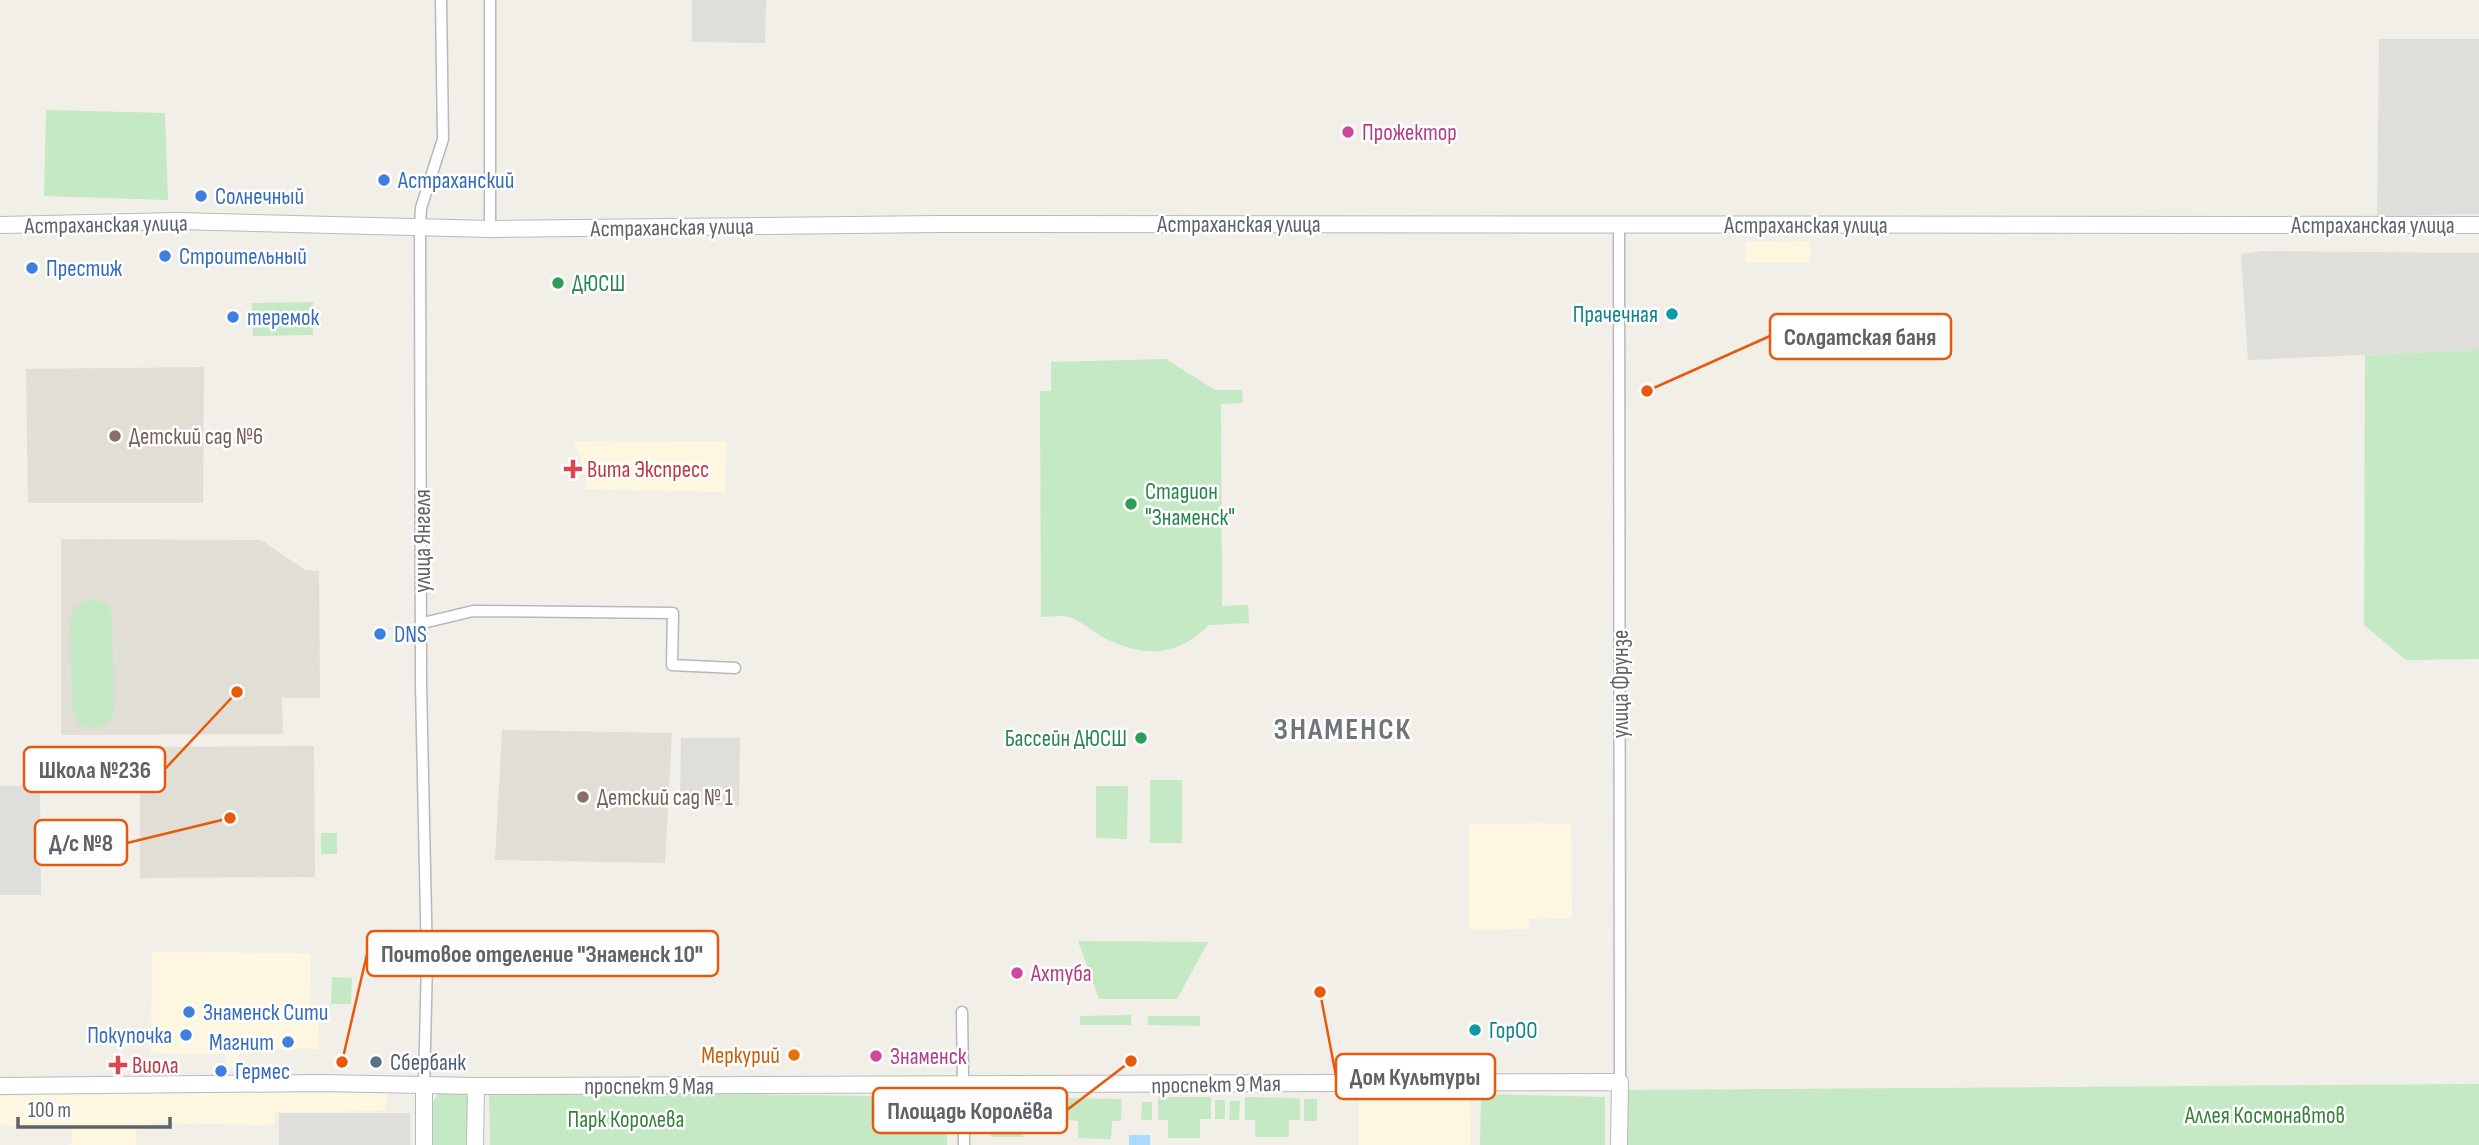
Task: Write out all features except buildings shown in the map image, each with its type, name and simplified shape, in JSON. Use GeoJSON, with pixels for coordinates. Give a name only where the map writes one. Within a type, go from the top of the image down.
{"type":"FeatureCollection","features":[{"type":"Feature","properties":{"kind":"street","name":"улица Янгеля"},"geometry":{"type":"LineString","coordinates":[[424,1085],[427,962],[421,208],[443,139],[441,0]]}},
{"type":"Feature","properties":{"kind":"street"},"geometry":{"type":"LineString","coordinates":[[490,0],[490,229]]}},
{"type":"Feature","properties":{"kind":"street","name":"Астраханская улица"},"geometry":{"type":"LineString","coordinates":[[0,225],[177,221],[421,225],[490,229],[938,224],[2479,225]]}},
{"type":"Feature","properties":{"kind":"street","name":"улица Фрунзе"},"geometry":{"type":"LineString","coordinates":[[1619,223],[1619,1145]]}},
{"type":"Feature","properties":{"kind":"street"},"geometry":{"type":"LineString","coordinates":[[423,623],[456,613],[489,610],[673,613],[672,666],[734,668]]}},
{"type":"Feature","properties":{"kind":"street"},"geometry":{"type":"LineString","coordinates":[[961,1012],[964,1145]]}},
{"type":"Feature","properties":{"kind":"street","name":"проспект 9 Мая"},"geometry":{"type":"LineString","coordinates":[[424,1085],[1620,1082]]}},
{"type":"Feature","properties":{"kind":"street"},"geometry":{"type":"LineString","coordinates":[[0,1086],[321,1083],[424,1085],[424,1145]]}},
{"type":"Feature","properties":{"kind":"street"},"geometry":{"type":"LineString","coordinates":[[475,1145],[476,1086]]}},
{"type":"Feature","properties":{"kind":"shaded area"},"geometry":{"type":"Polygon","coordinates":[[[692,0],[766,0],[765,43],[692,42],[692,0]]]}},
{"type":"Feature","properties":{"kind":"shaded area"},"geometry":{"type":"Polygon","coordinates":[[[2379,39],[2479,39],[2479,214],[2377,216],[2379,39]]]}},
{"type":"Feature","properties":{"kind":"shaded area"},"geometry":{"type":"Polygon","coordinates":[[[1810,241],[1810,263],[1746,263],[1746,242],[1810,241]]]}},
{"type":"Feature","properties":{"kind":"shaded area"},"geometry":{"type":"Polygon","coordinates":[[[2262,251],[2479,253],[2479,350],[2248,360],[2241,254],[2262,251]]]}},
{"type":"Feature","properties":{"kind":"shaded area","name":"Детский сад №6"},"geometry":{"type":"Polygon","coordinates":[[[204,367],[203,503],[28,503],[26,369],[204,367]]]}},
{"type":"Feature","properties":{"kind":"shaded area"},"geometry":{"type":"Polygon","coordinates":[[[573,441],[726,442],[725,492],[586,489],[586,474],[573,441]]]}},
{"type":"Feature","properties":{"kind":"shaded area"},"geometry":{"type":"Polygon","coordinates":[[[61,539],[261,540],[305,570],[319,571],[320,698],[282,698],[283,734],[61,735],[61,539]]]}},
{"type":"Feature","properties":{"kind":"shaded area","name":"Детский сад № 1"},"geometry":{"type":"Polygon","coordinates":[[[502,730],[672,733],[665,863],[495,860],[502,730]]]}},
{"type":"Feature","properties":{"kind":"shaded area"},"geometry":{"type":"Polygon","coordinates":[[[681,738],[740,738],[739,806],[680,806],[681,738]]]}},
{"type":"Feature","properties":{"kind":"shaded area"},"geometry":{"type":"Polygon","coordinates":[[[314,746],[315,877],[140,878],[140,747],[314,746]]]}},
{"type":"Feature","properties":{"kind":"shaded area"},"geometry":{"type":"Polygon","coordinates":[[[0,786],[40,786],[41,895],[0,895],[0,786]]]}},
{"type":"Feature","properties":{"kind":"shaded area"},"geometry":{"type":"Polygon","coordinates":[[[1571,823],[1572,918],[1530,919],[1529,929],[1470,930],[1469,824],[1571,823]]]}},
{"type":"Feature","properties":{"kind":"shaded area"},"geometry":{"type":"Polygon","coordinates":[[[152,952],[311,953],[310,1020],[319,1021],[318,1049],[239,1049],[239,1068],[227,1068],[225,1054],[151,1053],[152,952]]]}},
{"type":"Feature","properties":{"kind":"shaded area"},"geometry":{"type":"Polygon","coordinates":[[[135,1092],[387,1093],[386,1111],[275,1112],[274,1125],[153,1123],[136,1131],[136,1145],[65,1145],[72,1144],[72,1127],[0,1125],[0,1096],[135,1092]]]}},
{"type":"Feature","properties":{"kind":"shaded area"},"geometry":{"type":"Polygon","coordinates":[[[1470,1098],[1471,1145],[1359,1145],[1359,1099],[1470,1098]]]}},
{"type":"Feature","properties":{"kind":"shaded area"},"geometry":{"type":"Polygon","coordinates":[[[279,1113],[410,1113],[410,1145],[279,1145],[279,1113]]]}},
{"type":"Feature","properties":{"kind":"green space"},"geometry":{"type":"Polygon","coordinates":[[[46,110],[165,113],[168,200],[44,196],[46,110]]]}},
{"type":"Feature","properties":{"kind":"green space"},"geometry":{"type":"Polygon","coordinates":[[[313,302],[313,335],[253,336],[252,303],[313,302]]]}},
{"type":"Feature","properties":{"kind":"green space"},"geometry":{"type":"Polygon","coordinates":[[[2479,350],[2479,659],[2406,660],[2364,625],[2365,355],[2479,350]]]}},
{"type":"Feature","properties":{"kind":"green space","name":"Стадион \"Знаменск\""},"geometry":{"type":"Polygon","coordinates":[[[1166,359],[1215,390],[1242,390],[1243,403],[1221,404],[1222,606],[1248,605],[1249,623],[1209,625],[1184,644],[1171,649],[1144,651],[1115,643],[1068,617],[1041,617],[1040,391],[1051,391],[1051,362],[1166,359]]]}},
{"type":"Feature","properties":{"kind":"green space"},"geometry":{"type":"Polygon","coordinates":[[[91,599],[105,603],[112,614],[114,712],[108,721],[94,728],[78,724],[72,710],[70,620],[74,607],[91,599]]]}},
{"type":"Feature","properties":{"kind":"green space"},"geometry":{"type":"Polygon","coordinates":[[[1150,780],[1182,780],[1182,843],[1150,843],[1150,780]]]}},
{"type":"Feature","properties":{"kind":"green space"},"geometry":{"type":"Polygon","coordinates":[[[1096,786],[1128,786],[1127,839],[1096,838],[1096,786]]]}},
{"type":"Feature","properties":{"kind":"green space"},"geometry":{"type":"Polygon","coordinates":[[[321,833],[337,833],[337,854],[321,854],[321,833]]]}},
{"type":"Feature","properties":{"kind":"green space"},"geometry":{"type":"Polygon","coordinates":[[[1078,941],[1208,942],[1177,999],[1099,999],[1078,941]]]}},
{"type":"Feature","properties":{"kind":"green space"},"geometry":{"type":"Polygon","coordinates":[[[332,977],[352,978],[351,1004],[331,1004],[332,977]]]}},
{"type":"Feature","properties":{"kind":"green space"},"geometry":{"type":"Polygon","coordinates":[[[1131,1015],[1131,1025],[1080,1025],[1080,1016],[1131,1015]]]}},
{"type":"Feature","properties":{"kind":"green space"},"geometry":{"type":"Polygon","coordinates":[[[1148,1016],[1200,1016],[1200,1026],[1148,1025],[1148,1016]]]}},
{"type":"Feature","properties":{"kind":"green space","name":"Аллея Космонавтов"},"geometry":{"type":"Polygon","coordinates":[[[2479,1084],[2479,1145],[1627,1145],[1627,1090],[2479,1084]]]}},
{"type":"Feature","properties":{"kind":"green space","name":"Парк Королева"},"geometry":{"type":"Polygon","coordinates":[[[489,1091],[946,1097],[947,1145],[490,1145],[489,1091]]]}},
{"type":"Feature","properties":{"kind":"green space"},"geometry":{"type":"Polygon","coordinates":[[[464,1092],[469,1102],[469,1145],[433,1145],[433,1102],[438,1093],[464,1092]]]}},
{"type":"Feature","properties":{"kind":"green space"},"geometry":{"type":"Polygon","coordinates":[[[1481,1094],[1605,1097],[1605,1145],[1480,1145],[1481,1094]]]}},
{"type":"Feature","properties":{"kind":"green space"},"geometry":{"type":"Polygon","coordinates":[[[1158,1097],[1211,1097],[1211,1119],[1200,1119],[1200,1138],[1168,1138],[1168,1120],[1158,1120],[1158,1097]]]}},
{"type":"Feature","properties":{"kind":"green space"},"geometry":{"type":"Polygon","coordinates":[[[1245,1097],[1300,1098],[1300,1120],[1289,1120],[1289,1137],[1255,1137],[1255,1120],[1245,1120],[1245,1097]]]}},
{"type":"Feature","properties":{"kind":"green space"},"geometry":{"type":"Polygon","coordinates":[[[981,1098],[1032,1098],[1032,1120],[1023,1120],[1023,1137],[991,1137],[991,1118],[981,1118],[981,1098]]]}},
{"type":"Feature","properties":{"kind":"green space"},"geometry":{"type":"Polygon","coordinates":[[[1069,1098],[1122,1099],[1121,1121],[1112,1121],[1111,1139],[1078,1138],[1078,1121],[1068,1120],[1069,1098]]]}},
{"type":"Feature","properties":{"kind":"green space"},"geometry":{"type":"Polygon","coordinates":[[[1304,1099],[1317,1099],[1317,1121],[1304,1121],[1304,1099]]]}},
{"type":"Feature","properties":{"kind":"green space"},"geometry":{"type":"Polygon","coordinates":[[[1215,1100],[1225,1100],[1225,1119],[1215,1119],[1215,1100]]]}},
{"type":"Feature","properties":{"kind":"green space"},"geometry":{"type":"Polygon","coordinates":[[[1230,1101],[1240,1101],[1239,1120],[1229,1120],[1230,1101]]]}},
{"type":"Feature","properties":{"kind":"green space"},"geometry":{"type":"Polygon","coordinates":[[[1142,1102],[1152,1102],[1152,1120],[1141,1120],[1142,1102]]]}},
{"type":"Feature","properties":{"kind":"water"},"geometry":{"type":"Polygon","coordinates":[[[1129,1135],[1150,1135],[1150,1145],[1129,1145],[1129,1135]]]}},
{"type":"Feature","properties":{"kind":"place","name":"Прожектор"},"geometry":{"type":"Point","coordinates":[1348,132]}},
{"type":"Feature","properties":{"kind":"place","name":"Астраханский"},"geometry":{"type":"Point","coordinates":[384,180]}},
{"type":"Feature","properties":{"kind":"place","name":"Солнечный"},"geometry":{"type":"Point","coordinates":[201,196]}},
{"type":"Feature","properties":{"kind":"place","name":"Строительный"},"geometry":{"type":"Point","coordinates":[165,256]}},
{"type":"Feature","properties":{"kind":"place","name":"Престиж"},"geometry":{"type":"Point","coordinates":[32,268]}},
{"type":"Feature","properties":{"kind":"place","name":"ДЮСШ"},"geometry":{"type":"Point","coordinates":[558,283]}},
{"type":"Feature","properties":{"kind":"place","name":"Прачечная"},"geometry":{"type":"Point","coordinates":[1672,314]}},
{"type":"Feature","properties":{"kind":"place","name":"теремок"},"geometry":{"type":"Point","coordinates":[233,317]}},
{"type":"Feature","properties":{"kind":"place","name":"Солдатская баня"},"geometry":{"type":"Point","coordinates":[1647,391]}},
{"type":"Feature","properties":{"kind":"place","name":"Детский сад №6"},"geometry":{"type":"Point","coordinates":[115,436]}},
{"type":"Feature","properties":{"kind":"place","name":"Вита Экспресс"},"geometry":{"type":"Point","coordinates":[573,469]}},
{"type":"Feature","properties":{"kind":"place","name":"Стадион \"Знаменск\""},"geometry":{"type":"Point","coordinates":[1131,504]}},
{"type":"Feature","properties":{"kind":"place","name":"DNS"},"geometry":{"type":"Point","coordinates":[380,634]}},
{"type":"Feature","properties":{"kind":"place","name":"Школа №236"},"geometry":{"type":"Point","coordinates":[237,692]}},
{"type":"Feature","properties":{"kind":"place","name":"Бассейн ДЮСШ"},"geometry":{"type":"Point","coordinates":[1141,738]}},
{"type":"Feature","properties":{"kind":"place","name":"Детский сад № 1"},"geometry":{"type":"Point","coordinates":[583,797]}},
{"type":"Feature","properties":{"kind":"place","name":"Д/с №8"},"geometry":{"type":"Point","coordinates":[230,818]}},
{"type":"Feature","properties":{"kind":"place","name":"Ахтуба"},"geometry":{"type":"Point","coordinates":[1017,973]}},
{"type":"Feature","properties":{"kind":"place","name":"Дом Культуры"},"geometry":{"type":"Point","coordinates":[1320,992]}},
{"type":"Feature","properties":{"kind":"place","name":"Знаменск Сити"},"geometry":{"type":"Point","coordinates":[189,1012]}},
{"type":"Feature","properties":{"kind":"place","name":"ГорОО"},"geometry":{"type":"Point","coordinates":[1475,1030]}},
{"type":"Feature","properties":{"kind":"place","name":"Покупочка"},"geometry":{"type":"Point","coordinates":[186,1035]}},
{"type":"Feature","properties":{"kind":"place","name":"Магнит"},"geometry":{"type":"Point","coordinates":[288,1042]}},
{"type":"Feature","properties":{"kind":"place","name":"Меркурий"},"geometry":{"type":"Point","coordinates":[794,1055]}},
{"type":"Feature","properties":{"kind":"place","name":"Знаменск"},"geometry":{"type":"Point","coordinates":[876,1056]}},
{"type":"Feature","properties":{"kind":"place","name":"Площадь Королёва"},"geometry":{"type":"Point","coordinates":[1131,1061]}},
{"type":"Feature","properties":{"kind":"place","name":"Почтовое отделение \"Знаменск 10\""},"geometry":{"type":"Point","coordinates":[342,1062]}},
{"type":"Feature","properties":{"kind":"place","name":"Сбербанк"},"geometry":{"type":"Point","coordinates":[376,1062]}},
{"type":"Feature","properties":{"kind":"place","name":"Виола"},"geometry":{"type":"Point","coordinates":[118,1065]}},
{"type":"Feature","properties":{"kind":"place","name":"Гермес"},"geometry":{"type":"Point","coordinates":[221,1071]}},
{"type":"Feature","properties":{"kind":"district","name":"ЗНАМЕНСК"},"geometry":{"type":"Point","coordinates":[1343,729]}}]}
